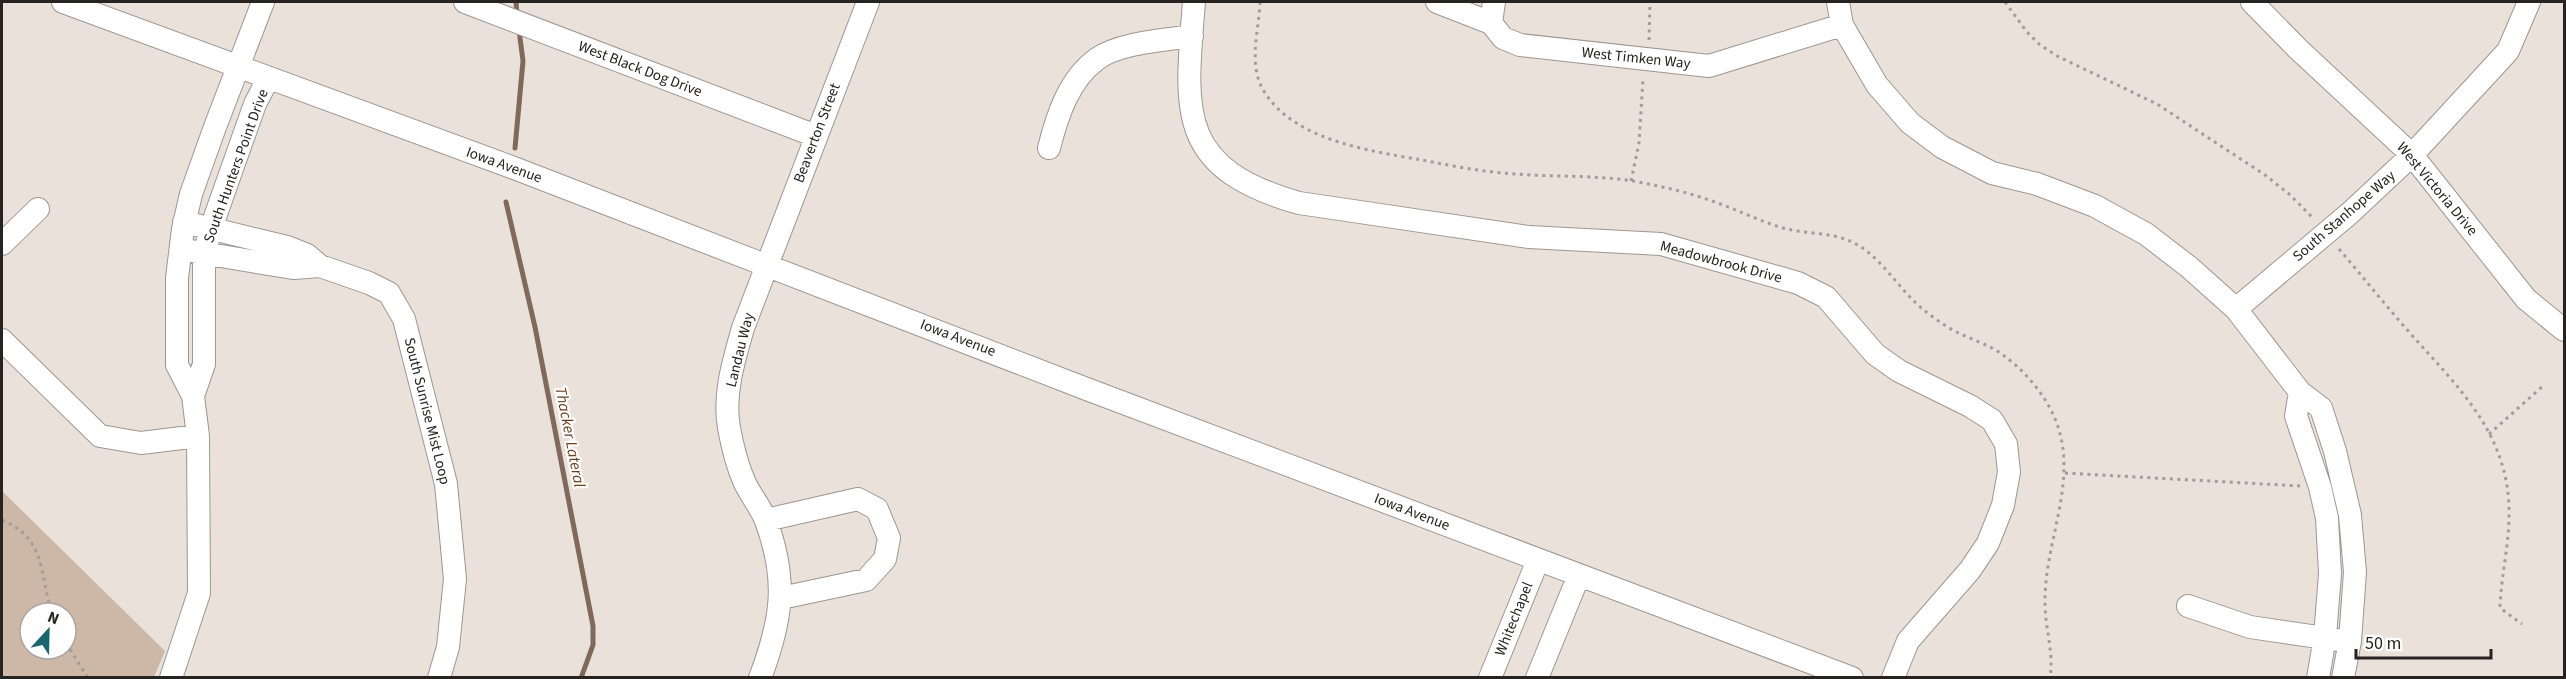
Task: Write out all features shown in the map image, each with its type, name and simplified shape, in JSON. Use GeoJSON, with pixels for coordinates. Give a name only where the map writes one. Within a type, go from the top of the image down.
{"type":"FeatureCollection","features":[{"type":"Feature","properties":{"kind":"street","name":"Iowa Avenue"},"geometry":{"type":"LineString","coordinates":[[63,2],[514,168],[1852,678]]}},
{"type":"Feature","properties":{"kind":"street","name":"South Hunters Point Drive"},"geometry":{"type":"LineString","coordinates":[[171,678],[200,593],[198,436],[194,396],[177,365],[177,278],[180,250],[191,194],[263,2]]}},
{"type":"Feature","properties":{"kind":"street","name":"West Black Dog Drive"},"geometry":{"type":"LineString","coordinates":[[465,2],[816,136]]}},
{"type":"Feature","properties":{"kind":"street","name":"Beaverton Street"},"geometry":{"type":"LineString","coordinates":[[766,265],[868,2]]}},
{"type":"Feature","properties":{"kind":"street","name":"Meadowbrook Drive"},"geometry":{"type":"LineString","coordinates":[[1194,2],[1192,119],[1201,142],[1218,164],[1240,181],[1299,203],[1529,237],[1661,244],[1798,283],[1826,297],[1875,354],[1899,371],[1970,406],[1992,420],[2006,444],[2009,472],[2003,505],[1988,543],[1970,570],[1908,641],[1893,678]]}},
{"type":"Feature","properties":{"kind":"street","name":"West Timken Way"},"geometry":{"type":"LineString","coordinates":[[1437,2],[1493,12],[1503,38],[1520,45],[1646,61],[1709,66],[1842,25]]}},
{"type":"Feature","properties":{"kind":"street"},"geometry":{"type":"LineString","coordinates":[[1838,2],[1842,25],[1876,86],[1910,123],[1942,147],[1992,173],[2037,184],[2095,206],[2146,234],[2189,267],[2236,309],[2300,392],[2321,408],[2335,452],[2350,515],[2355,572],[2350,641],[2343,678]]}},
{"type":"Feature","properties":{"kind":"street","name":"West Victoria Drive"},"geometry":{"type":"LineString","coordinates":[[2252,2],[2298,49],[2412,155],[2526,299],[2565,330]]}},
{"type":"Feature","properties":{"kind":"street","name":"South Stanhope Way"},"geometry":{"type":"LineString","coordinates":[[2236,309],[2412,155],[2508,51],[2529,2]]}},
{"type":"Feature","properties":{"kind":"street"},"geometry":{"type":"LineString","coordinates":[[1049,148],[1056,121],[1077,78],[1098,58],[1131,45],[1192,36]]}},
{"type":"Feature","properties":{"kind":"street","name":"South Hunters Point Drive"},"geometry":{"type":"LineString","coordinates":[[194,396],[204,364],[205,253],[211,228],[255,104],[268,79]]}},
{"type":"Feature","properties":{"kind":"street"},"geometry":{"type":"LineString","coordinates":[[2,244],[38,210]]}},
{"type":"Feature","properties":{"kind":"street","name":"South Sunrise Mist Loop"},"geometry":{"type":"LineString","coordinates":[[184,222],[287,247],[307,255],[320,266],[369,283],[389,293],[404,319],[446,484],[454,579],[448,647],[439,678]]}},
{"type":"Feature","properties":{"kind":"street","name":"South Sunrise Mist Loop"},"geometry":{"type":"LineString","coordinates":[[180,250],[293,268],[320,266]]}},
{"type":"Feature","properties":{"kind":"street","name":"Landau Way"},"geometry":{"type":"LineString","coordinates":[[760,678],[772,645],[781,598],[776,559],[766,520],[743,480],[729,426],[729,382],[743,328],[766,265]]}},
{"type":"Feature","properties":{"kind":"street"},"geometry":{"type":"LineString","coordinates":[[2,340],[100,436],[141,443],[198,436]]}},
{"type":"Feature","properties":{"kind":"street"},"geometry":{"type":"LineString","coordinates":[[2300,392],[2296,416],[2320,487],[2327,518],[2330,574],[2325,637],[2318,678]]}},
{"type":"Feature","properties":{"kind":"street"},"geometry":{"type":"LineString","coordinates":[[766,520],[858,499],[877,509],[889,538],[885,559],[866,580],[781,598]]}},
{"type":"Feature","properties":{"kind":"street"},"geometry":{"type":"LineString","coordinates":[[2327,518],[2350,515]]}},
{"type":"Feature","properties":{"kind":"street","name":"Whitechapel"},"geometry":{"type":"LineString","coordinates":[[1490,678],[1538,560]]}},
{"type":"Feature","properties":{"kind":"street"},"geometry":{"type":"LineString","coordinates":[[1537,678],[1579,575]]}},
{"type":"Feature","properties":{"kind":"street"},"geometry":{"type":"LineString","coordinates":[[2188,606],[2250,627],[2350,641]]}},
{"type":"Feature","properties":{"kind":"path"},"geometry":{"type":"LineString","coordinates":[[1631,181],[1639,143],[1640,90],[1646,61],[1650,2]]}},
{"type":"Feature","properties":{"kind":"path"},"geometry":{"type":"LineString","coordinates":[[2005,2],[2039,44],[2057,56],[2157,104],[2289,194],[2459,386],[2478,412],[2500,459],[2509,507],[2500,608],[2522,624]]}},
{"type":"Feature","properties":{"kind":"path"},"geometry":{"type":"LineString","coordinates":[[2489,434],[2542,386]]}},
{"type":"Feature","properties":{"kind":"path"},"geometry":{"type":"LineString","coordinates":[[2065,473],[2320,487]]}},
{"type":"Feature","properties":{"kind":"path"},"geometry":{"type":"LineString","coordinates":[[2,520],[16,527],[33,543],[38,554],[49,601]]}},
{"type":"Feature","properties":{"kind":"path"},"geometry":{"type":"LineString","coordinates":[[77,661],[88,678]]}},
{"type":"Feature","properties":{"kind":"shaded area"},"geometry":{"type":"Polygon","coordinates":[[[2,491],[165,651],[154,677],[2,677],[2,491]]]}},
{"type":"Feature","properties":{"kind":"waterway","name":"Thacker Lateral"},"geometry":{"type":"LineString","coordinates":[[516,2],[517,15]]}},
{"type":"Feature","properties":{"kind":"waterway","name":"Thacker Lateral"},"geometry":{"type":"LineString","coordinates":[[515,148],[523,61],[519,30]]}},
{"type":"Feature","properties":{"kind":"waterway","name":"Thacker Lateral"},"geometry":{"type":"LineString","coordinates":[[506,202],[535,327],[593,626],[593,645],[581,678]]}}]}
